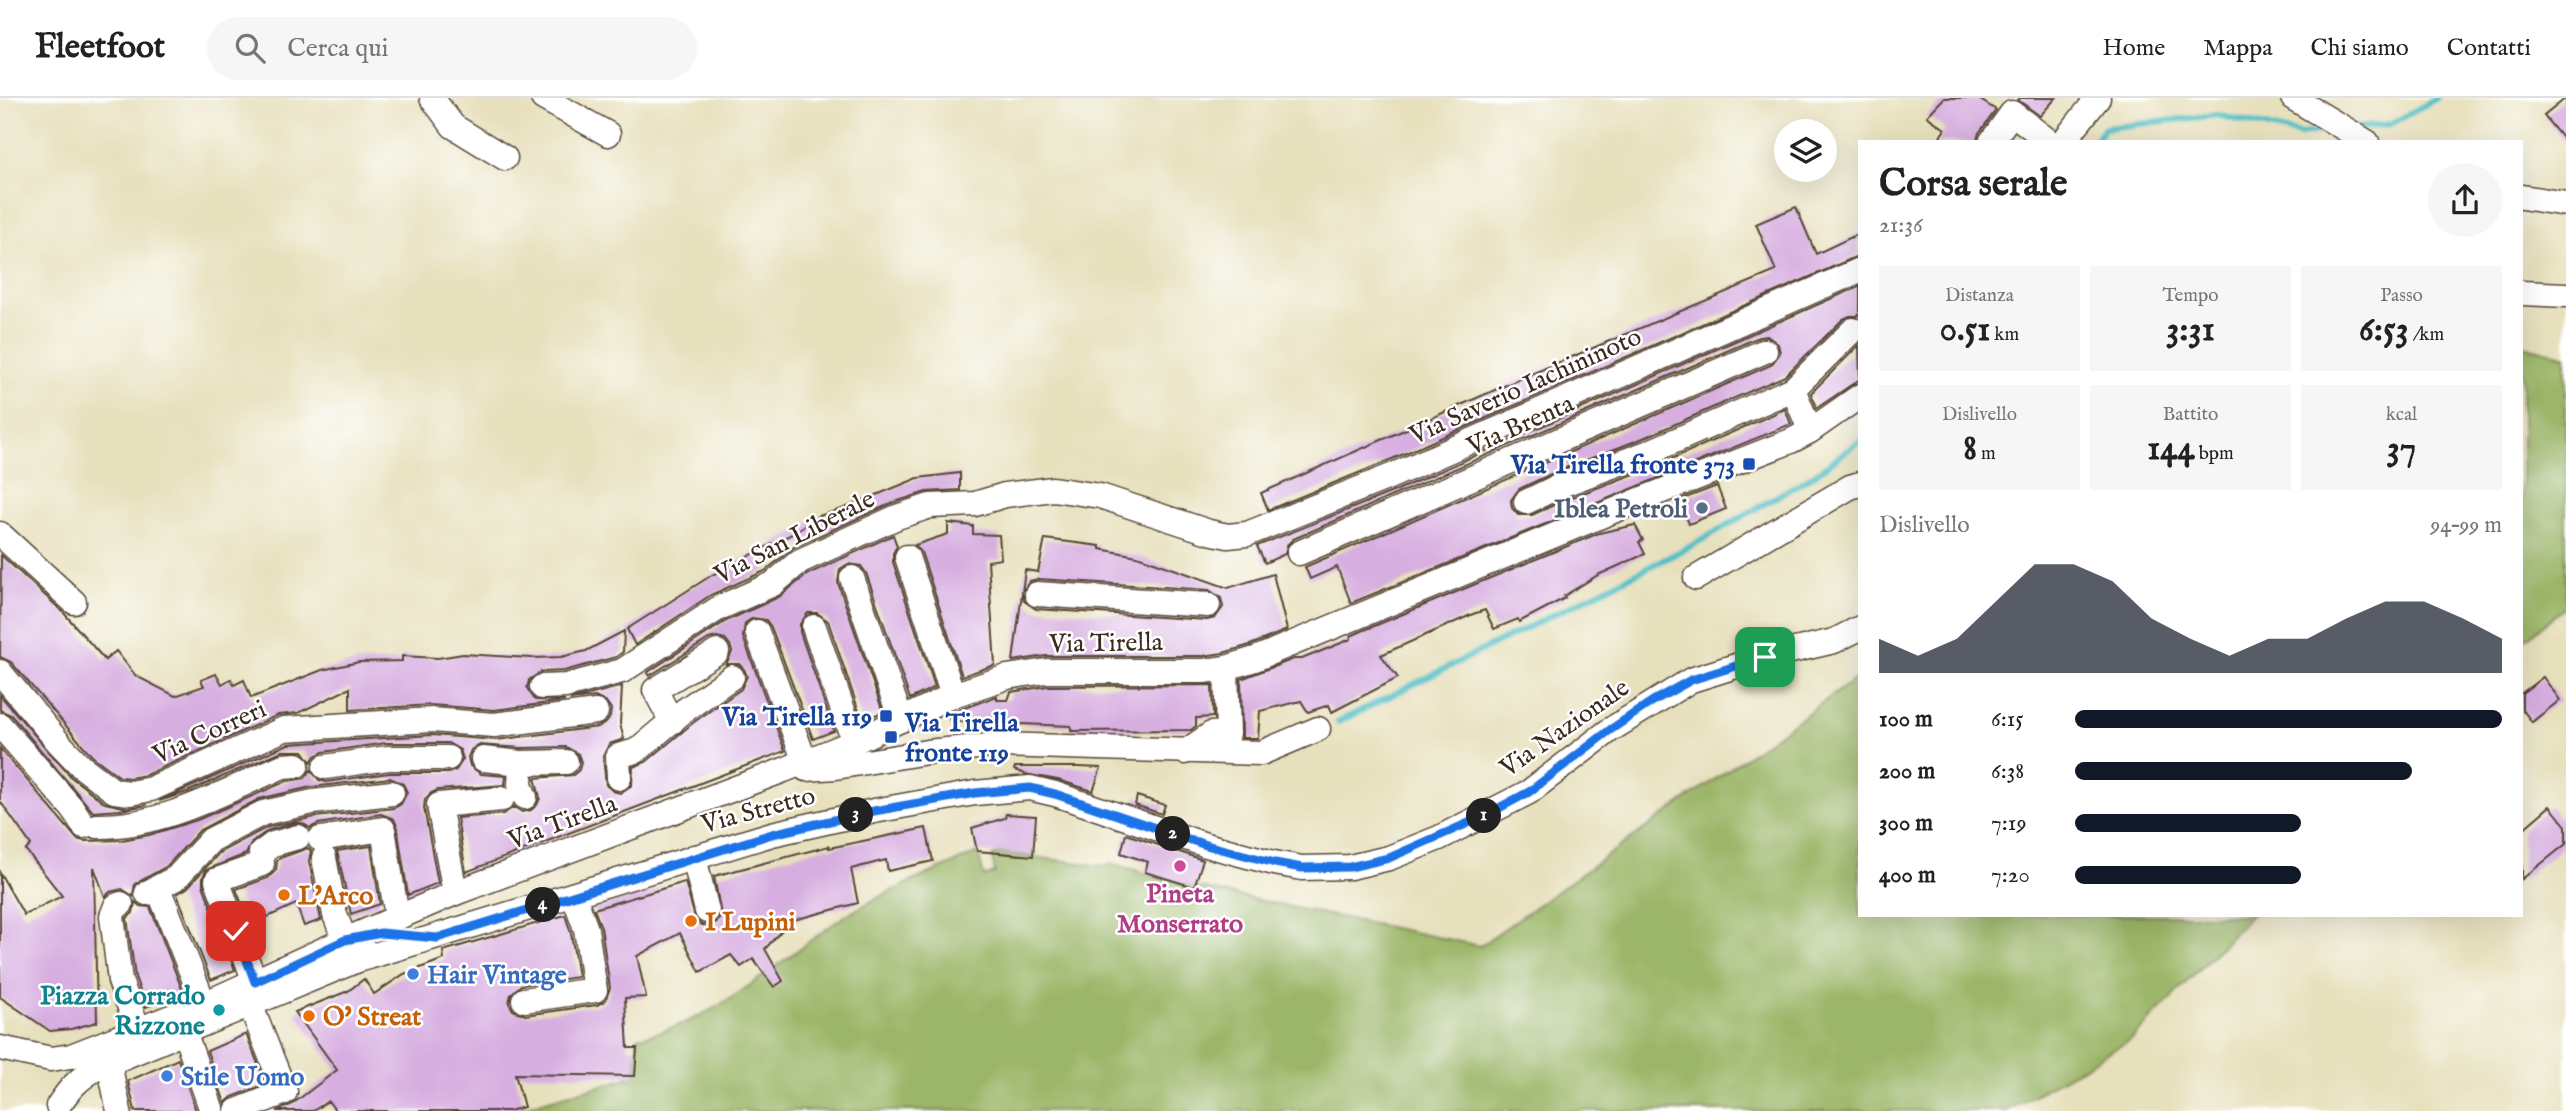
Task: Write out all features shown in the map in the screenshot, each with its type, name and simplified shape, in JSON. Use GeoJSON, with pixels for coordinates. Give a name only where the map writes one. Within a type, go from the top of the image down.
{"type":"FeatureCollection","features":[{"type":"Feature","properties":{"kind":"street"},"geometry":{"type":"LineString","coordinates":[[432,98],[453,126],[505,158]]}},
{"type":"Feature","properties":{"kind":"street"},"geometry":{"type":"LineString","coordinates":[[543,98],[608,134]]}},
{"type":"Feature","properties":{"kind":"street"},"geometry":{"type":"LineString","coordinates":[[2065,140],[2098,98]]}},
{"type":"Feature","properties":{"kind":"street"},"geometry":{"type":"LineString","coordinates":[[2300,101],[2364,140]]}},
{"type":"Feature","properties":{"kind":"street"},"geometry":{"type":"LineString","coordinates":[[1993,140],[2012,113],[2047,140]]}},
{"type":"Feature","properties":{"kind":"street"},"geometry":{"type":"LineString","coordinates":[[2523,197],[2566,204]]}},
{"type":"Feature","properties":{"kind":"street","name":"Via Saverio Iachininoto"},"geometry":{"type":"LineString","coordinates":[[1209,532],[1228,536],[1247,534],[1273,525],[1858,271]]}},
{"type":"Feature","properties":{"kind":"street"},"geometry":{"type":"LineString","coordinates":[[2523,293],[2566,295]]}},
{"type":"Feature","properties":{"kind":"street"},"geometry":{"type":"LineString","coordinates":[[1526,502],[1561,485],[1647,453],[1793,388],[1858,330]]}},
{"type":"Feature","properties":{"kind":"street","name":"Via Brenta"},"geometry":{"type":"LineString","coordinates":[[1299,553],[1765,351]]}},
{"type":"Feature","properties":{"kind":"street"},"geometry":{"type":"LineString","coordinates":[[1793,388],[1810,430]]}},
{"type":"Feature","properties":{"kind":"street","name":"Via Tirella"},"geometry":{"type":"LineString","coordinates":[[350,950],[389,925],[455,892],[795,766],[854,742],[953,695],[1007,677],[1046,671],[1203,671],[1226,668],[1307,640],[1663,491],[1791,441],[1858,397]]}},
{"type":"Feature","properties":{"kind":"street"},"geometry":{"type":"LineString","coordinates":[[1647,453],[1663,491]]}},
{"type":"Feature","properties":{"kind":"street"},"geometry":{"type":"LineString","coordinates":[[1696,578],[1858,485]]}},
{"type":"Feature","properties":{"kind":"street","name":"Via San Liberale"},"geometry":{"type":"LineString","coordinates":[[542,687],[566,686],[622,671],[719,608],[774,584],[800,561],[897,517],[930,506],[975,504],[1005,495],[1053,489],[1100,495],[1209,532]]}},
{"type":"Feature","properties":{"kind":"street"},"geometry":{"type":"LineString","coordinates":[[0,534],[74,602]]}},
{"type":"Feature","properties":{"kind":"street"},"geometry":{"type":"LineString","coordinates":[[907,557],[953,695]]}},
{"type":"Feature","properties":{"kind":"street"},"geometry":{"type":"LineString","coordinates":[[852,578],[901,720]]}},
{"type":"Feature","properties":{"kind":"street"},"geometry":{"type":"LineString","coordinates":[[1037,594],[1208,605]]}},
{"type":"Feature","properties":{"kind":"street"},"geometry":{"type":"LineString","coordinates":[[814,627],[854,742]]}},
{"type":"Feature","properties":{"kind":"street","name":"Via Nazionale"},"geometry":{"type":"LineString","coordinates":[[1302,868],[1350,867],[1389,858],[1439,838],[1529,792],[1610,730],[1691,680],[1765,657],[1835,641],[1858,629]]}},
{"type":"Feature","properties":{"kind":"street"},"geometry":{"type":"LineString","coordinates":[[757,632],[795,766],[836,767],[927,752],[998,745],[1261,753],[1318,729]]}},
{"type":"Feature","properties":{"kind":"street"},"geometry":{"type":"LineString","coordinates":[[672,722],[655,690],[718,652]]}},
{"type":"Feature","properties":{"kind":"street"},"geometry":{"type":"LineString","coordinates":[[1185,752],[1211,734],[1228,733],[1226,668]]}},
{"type":"Feature","properties":{"kind":"street","name":"Via Correri"},"geometry":{"type":"LineString","coordinates":[[0,672],[82,767],[114,791],[131,793],[151,789],[284,729],[432,720],[494,724],[596,712]]}},
{"type":"Feature","properties":{"kind":"street"},"geometry":{"type":"LineString","coordinates":[[619,778],[618,756],[636,751],[685,710],[732,677]]}},
{"type":"Feature","properties":{"kind":"street"},"geometry":{"type":"LineString","coordinates":[[240,735],[275,720],[343,716],[344,724]]}},
{"type":"Feature","properties":{"kind":"street"},"geometry":{"type":"LineString","coordinates":[[0,724],[90,826],[122,826],[153,820],[283,766],[297,765]]}},
{"type":"Feature","properties":{"kind":"street"},"geometry":{"type":"LineString","coordinates":[[326,767],[388,758],[449,758]]}},
{"type":"Feature","properties":{"kind":"street"},"geometry":{"type":"LineString","coordinates":[[483,760],[566,762]]}},
{"type":"Feature","properties":{"kind":"street"},"geometry":{"type":"LineString","coordinates":[[455,892],[439,805],[513,798],[520,785],[521,763]]}},
{"type":"Feature","properties":{"kind":"street","name":"Via Stretto"},"geometry":{"type":"LineString","coordinates":[[350,950],[437,938],[772,834],[874,811],[975,793],[1030,788],[1206,845],[1302,868]]}},
{"type":"Feature","properties":{"kind":"street"},"geometry":{"type":"LineString","coordinates":[[200,995],[153,890],[176,878],[211,839],[263,813],[313,802],[392,793]]}},
{"type":"Feature","properties":{"kind":"street"},"geometry":{"type":"LineString","coordinates":[[237,1111],[285,1092],[217,880],[262,864],[261,853],[273,844],[314,845],[383,828],[389,925],[437,938]]}},
{"type":"Feature","properties":{"kind":"street"},"geometry":{"type":"LineString","coordinates":[[10,1051],[51,1059],[71,1056],[135,1021],[200,995],[251,983],[350,950],[335,915],[314,845]]}},
{"type":"Feature","properties":{"kind":"street"},"geometry":{"type":"LineString","coordinates":[[694,857],[708,911]]}},
{"type":"Feature","properties":{"kind":"street"},"geometry":{"type":"LineString","coordinates":[[524,1000],[595,990],[586,929],[574,896]]}},
{"type":"Feature","properties":{"kind":"street"},"geometry":{"type":"LineString","coordinates":[[118,905],[112,916],[120,981],[135,1021]]}},
{"type":"Feature","properties":{"kind":"street"},"geometry":{"type":"LineString","coordinates":[[58,1109],[70,1088],[81,1077],[109,1063],[189,1043],[251,983]]}},
{"type":"Feature","properties":{"kind":"street"},"geometry":{"type":"LineString","coordinates":[[189,1043],[212,1111]]}},
{"type":"Feature","properties":{"kind":"street"},"geometry":{"type":"LineString","coordinates":[[189,1043],[205,1064],[225,1111]]}},
{"type":"Feature","properties":{"kind":"street"},"geometry":{"type":"LineString","coordinates":[[10,1051],[47,1071],[58,1094],[58,1109]]}},
{"type":"Feature","properties":{"kind":"street"},"geometry":{"type":"LineString","coordinates":[[109,1063],[119,1111]]}},
{"type":"Feature","properties":{"kind":"green space"},"geometry":{"type":"Polygon","coordinates":[[[2523,345],[2566,356],[2566,606],[2523,641],[2523,345]]]}},
{"type":"Feature","properties":{"kind":"green space"},"geometry":{"type":"Polygon","coordinates":[[[1858,677],[1858,917],[2249,917],[2132,1039],[2006,1111],[519,1111],[524,1107],[635,1076],[638,1037],[666,1030],[719,1005],[855,910],[978,853],[984,877],[995,873],[992,856],[1003,853],[1102,866],[1114,864],[1194,887],[1480,946],[1858,677]]]}},
{"type":"Feature","properties":{"kind":"building"},"geometry":{"type":"Polygon","coordinates":[[[1944,98],[1977,98],[1996,110],[1977,140],[1938,140],[1945,129],[1927,116],[1944,98]]]}},
{"type":"Feature","properties":{"kind":"building"},"geometry":{"type":"Polygon","coordinates":[[[2056,98],[2040,116],[2018,100],[2056,98]]]}},
{"type":"Feature","properties":{"kind":"building"},"geometry":{"type":"Polygon","coordinates":[[[2566,98],[2566,143],[2544,116],[2566,98]]]}},
{"type":"Feature","properties":{"kind":"building"},"geometry":{"type":"Polygon","coordinates":[[[1796,207],[1816,254],[1858,234],[1858,256],[1383,463],[1268,510],[1261,493],[1529,375],[1776,271],[1756,224],[1796,207]]]}},
{"type":"Feature","properties":{"kind":"building"},"geometry":{"type":"Polygon","coordinates":[[[1858,287],[1858,315],[1843,319],[1785,376],[1519,489],[1511,500],[1512,508],[1518,515],[1532,515],[1653,467],[1785,409],[1791,424],[1351,603],[1337,567],[1310,579],[1305,567],[1771,365],[1780,353],[1778,344],[1767,336],[1759,337],[1293,539],[1287,545],[1285,554],[1265,563],[1257,546],[1395,491],[1858,287]]]}},
{"type":"Feature","properties":{"kind":"building"},"geometry":{"type":"Polygon","coordinates":[[[1858,346],[1858,380],[1817,408],[1811,393],[1858,346]]]}},
{"type":"Feature","properties":{"kind":"building"},"geometry":{"type":"Polygon","coordinates":[[[960,473],[960,490],[926,492],[892,503],[794,547],[765,571],[711,595],[635,645],[627,629],[712,575],[792,534],[819,516],[918,478],[960,473]]]}},
{"type":"Feature","properties":{"kind":"building"},"geometry":{"type":"Polygon","coordinates":[[[1717,486],[1726,509],[1689,524],[1680,500],[1717,486]]]}},
{"type":"Feature","properties":{"kind":"building"},"geometry":{"type":"Polygon","coordinates":[[[948,523],[973,526],[973,534],[999,535],[1001,559],[988,561],[995,665],[962,676],[921,552],[915,545],[948,534],[948,523]]]}},
{"type":"Feature","properties":{"kind":"building"},"geometry":{"type":"Polygon","coordinates":[[[1635,525],[1643,540],[1639,542],[1645,554],[1598,575],[1564,596],[1565,598],[1519,622],[1518,619],[1494,629],[1485,610],[1473,614],[1381,655],[1398,678],[1332,712],[1329,705],[1308,712],[1301,701],[1260,711],[1258,738],[1242,738],[1241,679],[1294,659],[1302,659],[1351,639],[1351,636],[1362,631],[1599,533],[1635,525]]]}},
{"type":"Feature","properties":{"kind":"building"},"geometry":{"type":"Polygon","coordinates":[[[893,535],[897,546],[893,553],[893,562],[935,687],[910,699],[866,573],[861,566],[848,564],[840,569],[838,583],[883,712],[862,720],[828,621],[817,613],[808,613],[800,624],[800,632],[834,731],[813,739],[771,627],[766,620],[753,618],[745,623],[743,637],[785,751],[466,872],[457,818],[503,814],[514,807],[522,812],[531,810],[540,798],[535,778],[573,775],[579,770],[581,762],[578,754],[566,747],[478,745],[471,750],[468,757],[470,766],[481,774],[506,776],[505,785],[438,790],[425,799],[424,808],[438,883],[408,895],[397,826],[394,819],[381,814],[318,824],[310,828],[302,823],[295,823],[269,830],[252,842],[246,854],[206,870],[203,885],[235,970],[211,980],[177,894],[187,888],[220,852],[268,827],[315,817],[394,808],[401,804],[407,792],[403,784],[390,778],[311,787],[259,799],[200,830],[167,866],[135,884],[133,896],[122,889],[110,892],[105,897],[94,867],[97,1022],[50,1031],[0,997],[0,873],[24,915],[62,896],[26,850],[31,845],[0,801],[0,748],[77,839],[122,840],[149,835],[197,820],[287,781],[305,778],[311,770],[319,780],[326,782],[389,773],[448,773],[456,770],[463,759],[460,750],[448,743],[386,743],[323,752],[311,762],[303,751],[282,751],[187,792],[159,801],[288,744],[432,735],[496,740],[598,727],[610,717],[611,709],[607,703],[595,697],[570,700],[622,686],[620,724],[624,739],[609,744],[603,757],[606,785],[620,793],[632,785],[633,767],[646,762],[694,722],[741,689],[747,676],[739,664],[726,664],[732,652],[730,645],[725,639],[717,637],[709,639],[649,676],[648,672],[726,621],[779,597],[808,574],[893,535]]]}},
{"type":"Feature","properties":{"kind":"building"},"geometry":{"type":"Polygon","coordinates":[[[1045,539],[1100,546],[1100,549],[1137,556],[1228,588],[1273,574],[1287,630],[1250,645],[1203,656],[1046,656],[1013,661],[1022,592],[1025,570],[1038,572],[1045,539]],[[1038,579],[1030,581],[1022,592],[1024,601],[1036,609],[1207,620],[1215,618],[1223,607],[1221,598],[1209,590],[1038,579]]]}},
{"type":"Feature","properties":{"kind":"building"},"geometry":{"type":"Polygon","coordinates":[[[1,555],[63,612],[105,660],[116,651],[136,676],[175,696],[204,686],[201,680],[216,674],[222,684],[231,679],[234,685],[244,680],[251,698],[322,670],[359,662],[402,661],[402,656],[438,658],[463,654],[561,657],[586,651],[624,631],[623,652],[616,657],[564,671],[541,672],[529,680],[527,688],[535,700],[565,701],[494,710],[431,705],[350,710],[350,688],[298,713],[278,715],[146,775],[120,777],[92,756],[11,662],[0,657],[1,555]]]}},
{"type":"Feature","properties":{"kind":"building"},"geometry":{"type":"Polygon","coordinates":[[[2543,677],[2560,700],[2532,722],[2523,710],[2523,692],[2543,677]]]}},
{"type":"Feature","properties":{"kind":"building"},"geometry":{"type":"Polygon","coordinates":[[[1212,685],[1213,717],[1196,718],[1196,726],[1191,730],[1071,731],[1071,726],[950,721],[948,714],[997,696],[997,700],[1008,700],[1011,692],[1047,686],[1212,685]]]}},
{"type":"Feature","properties":{"kind":"building"},"geometry":{"type":"Polygon","coordinates":[[[0,695],[71,777],[105,803],[128,808],[147,805],[120,810],[93,812],[11,715],[0,710],[0,695]]]}},
{"type":"Feature","properties":{"kind":"building"},"geometry":{"type":"Polygon","coordinates":[[[1015,767],[1101,768],[1093,791],[1058,780],[1025,774],[1014,770],[1015,767]]]}},
{"type":"Feature","properties":{"kind":"building"},"geometry":{"type":"Polygon","coordinates":[[[1137,796],[1165,805],[1162,814],[1135,805],[1137,796]]]}},
{"type":"Feature","properties":{"kind":"building"},"geometry":{"type":"Polygon","coordinates":[[[2550,806],[2566,826],[2566,844],[2523,878],[2523,829],[2550,806]]]}},
{"type":"Feature","properties":{"kind":"building"},"geometry":{"type":"Polygon","coordinates":[[[1006,814],[1036,816],[1033,856],[977,851],[972,828],[1005,818],[1006,814]]]}},
{"type":"Feature","properties":{"kind":"building"},"geometry":{"type":"Polygon","coordinates":[[[926,828],[933,861],[888,871],[886,860],[851,869],[858,903],[790,921],[765,949],[783,981],[774,987],[753,959],[741,967],[731,955],[700,972],[680,933],[637,956],[646,997],[625,998],[628,1048],[637,1048],[635,1076],[515,1074],[524,1107],[509,1111],[336,1111],[328,1101],[313,1111],[277,1111],[291,1105],[337,1070],[295,1012],[348,991],[364,979],[374,994],[404,974],[444,959],[443,951],[565,915],[571,933],[578,977],[521,985],[511,994],[509,1003],[513,1010],[525,1015],[597,1005],[605,1001],[610,988],[601,927],[594,909],[685,882],[696,921],[710,926],[718,921],[721,915],[714,876],[829,846],[926,828]]]}},
{"type":"Feature","properties":{"kind":"building"},"geometry":{"type":"Polygon","coordinates":[[[1126,834],[1203,860],[1194,887],[1145,872],[1148,862],[1121,853],[1126,834]]]}},
{"type":"Feature","properties":{"kind":"building"},"geometry":{"type":"Polygon","coordinates":[[[371,846],[380,904],[351,914],[337,851],[371,846]]]}},
{"type":"Feature","properties":{"kind":"building"},"geometry":{"type":"Polygon","coordinates":[[[308,848],[311,851],[309,861],[321,920],[304,926],[296,904],[250,925],[236,889],[268,878],[276,870],[277,860],[308,848]]]}},
{"type":"Feature","properties":{"kind":"building"},"geometry":{"type":"Polygon","coordinates":[[[135,902],[140,906],[150,907],[183,992],[146,1007],[135,977],[127,918],[133,913],[135,902]]]}},
{"type":"Feature","properties":{"kind":"building"},"geometry":{"type":"Polygon","coordinates":[[[246,1034],[266,1084],[232,1097],[225,1103],[207,1051],[246,1034]]]}},
{"type":"Feature","properties":{"kind":"building"},"geometry":{"type":"Polygon","coordinates":[[[178,1059],[196,1111],[135,1111],[128,1081],[178,1059]]]}},
{"type":"Feature","properties":{"kind":"waterway"},"geometry":{"type":"LineString","coordinates":[[2358,128],[2391,124],[2437,98]]}},
{"type":"Feature","properties":{"kind":"waterway"},"geometry":{"type":"LineString","coordinates":[[2096,140],[2105,128],[2217,115],[2300,134],[2330,130]]}},
{"type":"Feature","properties":{"kind":"waterway"},"geometry":{"type":"LineString","coordinates":[[1338,722],[1693,545],[1812,476],[1858,442]]}},
{"type":"Feature","properties":{"kind":"place","name":"Via Tirella fronte 373"},"geometry":{"type":"Point","coordinates":[1749,464]}},
{"type":"Feature","properties":{"kind":"place","name":"Iblea Petroli"},"geometry":{"type":"Point","coordinates":[1702,508]}},
{"type":"Feature","properties":{"kind":"place","name":"Via Tirella 119"},"geometry":{"type":"Point","coordinates":[886,716]}},
{"type":"Feature","properties":{"kind":"place","name":"Via Tirella fronte 119"},"geometry":{"type":"Point","coordinates":[891,737]}},
{"type":"Feature","properties":{"kind":"place","name":"Pineta Monserrato"},"geometry":{"type":"Point","coordinates":[1180,866]}},
{"type":"Feature","properties":{"kind":"place","name":"L'Arco"},"geometry":{"type":"Point","coordinates":[284,895]}},
{"type":"Feature","properties":{"kind":"place","name":"I Lupini"},"geometry":{"type":"Point","coordinates":[691,921]}},
{"type":"Feature","properties":{"kind":"place","name":"Hair Vintage"},"geometry":{"type":"Point","coordinates":[413,974]}},
{"type":"Feature","properties":{"kind":"place","name":"Piazza Corrado Rizzone"},"geometry":{"type":"Point","coordinates":[219,1010]}},
{"type":"Feature","properties":{"kind":"place","name":"O' Streat"},"geometry":{"type":"Point","coordinates":[309,1016]}},
{"type":"Feature","properties":{"kind":"place","name":"Stile Uomo"},"geometry":{"type":"Point","coordinates":[167,1076]}},
{"type":"Feature","properties":{"kind":"route"},"geometry":{"type":"LineString","coordinates":[[236,931],[255,982],[345,940],[381,933],[437,938],[772,834],[874,811],[1007,788],[1030,788],[1055,794],[1206,845],[1275,863],[1302,868],[1350,867],[1389,858],[1482,817],[1529,792],[1653,701],[1718,669],[1765,657]]}}]}
